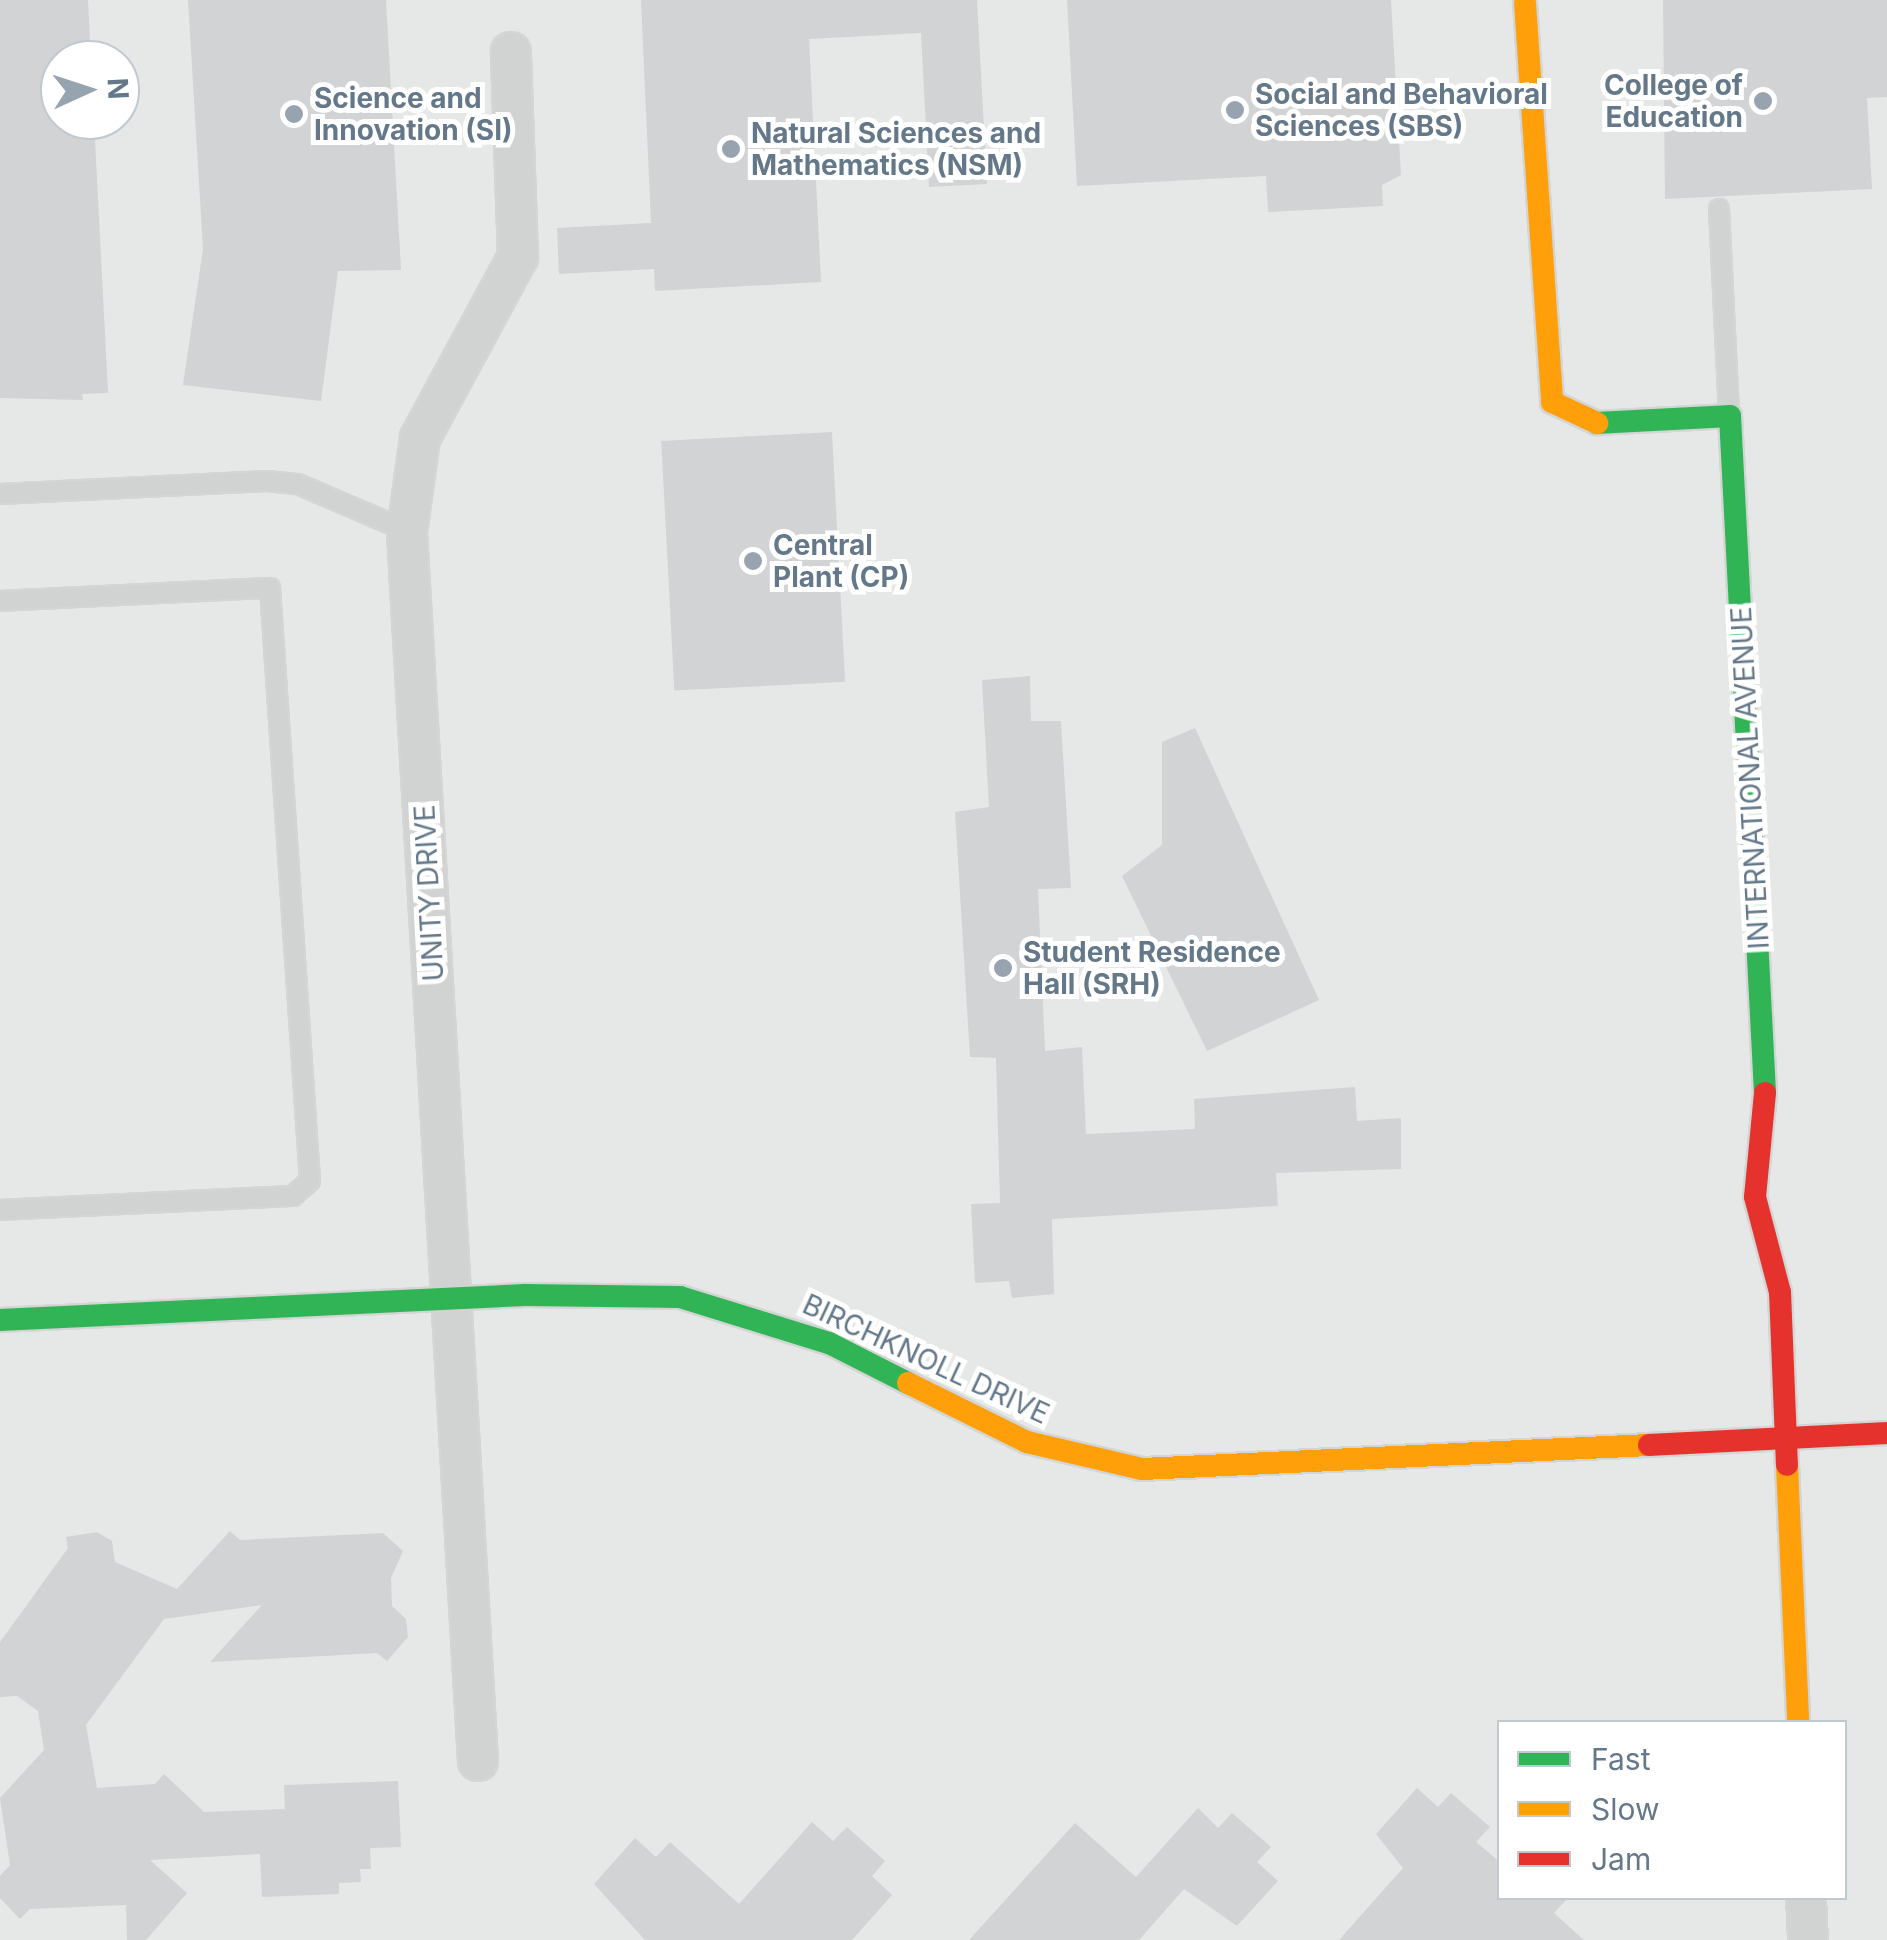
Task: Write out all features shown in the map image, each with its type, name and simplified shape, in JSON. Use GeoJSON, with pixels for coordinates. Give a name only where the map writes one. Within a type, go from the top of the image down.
{"type":"FeatureCollection","features":[{"type":"Feature","properties":{"kind":"street"},"geometry":{"type":"LineString","coordinates":[[1525,1],[1552,402],[1590,424],[1730,416]]}},
{"type":"Feature","properties":{"kind":"street","name":"UNITY DRIVE"},"geometry":{"type":"LineString","coordinates":[[478,1761],[408,532],[420,438],[518,257],[511,52]]}},
{"type":"Feature","properties":{"kind":"street","name":"INTERNATIONAL AVENUE"},"geometry":{"type":"LineString","coordinates":[[1730,416],[1766,1078],[1755,1197],[1780,1292],[1798,1720]]}},
{"type":"Feature","properties":{"kind":"street","name":"BIRCHKNOLL DRIVE"},"geometry":{"type":"LineString","coordinates":[[0,1320],[453,1298],[680,1297],[829,1344],[1028,1442],[1142,1469],[1887,1433]]}},
{"type":"Feature","properties":{"kind":"street"},"geometry":{"type":"LineString","coordinates":[[1806,1900],[1808,1940]]}},
{"type":"Feature","properties":{"kind":"lane"},"geometry":{"type":"LineString","coordinates":[[1719,208],[1730,416]]}},
{"type":"Feature","properties":{"kind":"lane"},"geometry":{"type":"LineString","coordinates":[[0,494],[267,482],[314,490],[408,532]]}},
{"type":"Feature","properties":{"kind":"lane"},"geometry":{"type":"LineString","coordinates":[[0,601],[270,588],[310,1181],[293,1196],[0,1210]]}},
{"type":"Feature","properties":{"kind":"shaded area"},"geometry":{"type":"Polygon","coordinates":[[[0,0],[1887,0],[1887,1940],[0,1940],[0,0]]]}},
{"type":"Feature","properties":{"kind":"building"},"geometry":{"type":"Polygon","coordinates":[[[0,0],[88,0],[90,40],[40,40],[40,140],[95,140],[108,393],[82,394],[83,400],[0,398],[0,0]]]}},
{"type":"Feature","properties":{"kind":"building","name":"Science and Innovation (SI)"},"geometry":{"type":"Polygon","coordinates":[[[188,0],[386,0],[401,270],[338,271],[321,401],[183,385],[203,249],[188,0]]]}},
{"type":"Feature","properties":{"kind":"building","name":"Natural Sciences and Mathematics (NSM)"},"geometry":{"type":"Polygon","coordinates":[[[641,0],[977,0],[987,184],[929,187],[921,33],[809,39],[821,282],[655,291],[654,269],[559,274],[557,228],[651,223],[641,0]]]}},
{"type":"Feature","properties":{"kind":"building","name":"Social and Behavioral Sciences (SBS)"},"geometry":{"type":"Polygon","coordinates":[[[1067,0],[1391,0],[1401,175],[1382,185],[1383,206],[1268,212],[1266,176],[1077,186],[1067,0]]]}},
{"type":"Feature","properties":{"kind":"building","name":"College of Education"},"geometry":{"type":"Polygon","coordinates":[[[1663,0],[1887,0],[1887,97],[1867,98],[1872,189],[1665,199],[1663,0]]]}},
{"type":"Feature","properties":{"kind":"building","name":"Central Plant (CP)"},"geometry":{"type":"Polygon","coordinates":[[[832,432],[845,682],[674,691],[661,441],[832,432]]]}},
{"type":"Feature","properties":{"kind":"building","name":"Student Residence Hall (SRH)"},"geometry":{"type":"Polygon","coordinates":[[[1030,676],[1031,721],[1061,721],[1071,888],[1038,889],[1045,1051],[1082,1047],[1086,1134],[1195,1129],[1194,1099],[1355,1087],[1357,1121],[1401,1118],[1401,1169],[1276,1173],[1278,1206],[1052,1219],[1054,1294],[1012,1298],[1009,1281],[975,1283],[971,1204],[1000,1203],[996,1058],[970,1057],[955,812],[989,807],[982,680],[1030,676]]]}},
{"type":"Feature","properties":{"kind":"building"},"geometry":{"type":"Polygon","coordinates":[[[1195,728],[1319,1000],[1207,1051],[1122,876],[1162,845],[1162,742],[1195,728]]]}},
{"type":"Feature","properties":{"kind":"building"},"geometry":{"type":"Polygon","coordinates":[[[230,1531],[240,1540],[383,1533],[403,1551],[391,1578],[392,1606],[406,1619],[408,1637],[387,1661],[377,1653],[210,1662],[262,1605],[164,1619],[86,1725],[97,1788],[155,1784],[164,1774],[204,1812],[285,1809],[284,1785],[398,1781],[401,1847],[370,1848],[371,1869],[360,1869],[361,1882],[339,1883],[339,1894],[262,1897],[260,1854],[150,1860],[187,1893],[146,1940],[127,1940],[126,1905],[30,1909],[20,1919],[0,1898],[0,1876],[10,1865],[0,1798],[44,1750],[38,1711],[17,1696],[0,1697],[0,1642],[68,1548],[66,1537],[97,1532],[112,1541],[115,1562],[177,1589],[230,1531]]]}},
{"type":"Feature","properties":{"kind":"building"},"geometry":{"type":"Polygon","coordinates":[[[1417,1788],[1438,1807],[1451,1793],[1490,1827],[1476,1842],[1497,1860],[1497,1900],[1566,1900],[1554,1913],[1584,1940],[1339,1940],[1403,1868],[1376,1834],[1417,1788]]]}},
{"type":"Feature","properties":{"kind":"building"},"geometry":{"type":"Polygon","coordinates":[[[1198,1808],[1218,1828],[1232,1813],[1271,1847],[1257,1862],[1278,1881],[1237,1926],[1184,1889],[1139,1940],[969,1940],[1075,1823],[1136,1877],[1198,1808]]]}},
{"type":"Feature","properties":{"kind":"building"},"geometry":{"type":"Polygon","coordinates":[[[812,1822],[833,1841],[847,1827],[885,1861],[872,1876],[892,1895],[852,1940],[645,1940],[594,1884],[635,1838],[656,1857],[670,1842],[739,1904],[812,1822]]]}},
{"type":"Feature","properties":{"kind":"traffic: fast"},"geometry":{"type":"LineString","coordinates":[[1597,423],[1730,416],[1765,1093]]}},
{"type":"Feature","properties":{"kind":"traffic: fast"},"geometry":{"type":"LineString","coordinates":[[0,1320],[525,1295],[680,1297],[829,1343],[908,1383]]}},
{"type":"Feature","properties":{"kind":"traffic: slow"},"geometry":{"type":"LineString","coordinates":[[1525,3],[1552,402],[1597,423]]}},
{"type":"Feature","properties":{"kind":"traffic: slow"},"geometry":{"type":"LineString","coordinates":[[908,1383],[1027,1442],[1142,1469],[1649,1445]]}},
{"type":"Feature","properties":{"kind":"traffic: slow"},"geometry":{"type":"LineString","coordinates":[[1787,1465],[1798,1720]]}},
{"type":"Feature","properties":{"kind":"traffic: jam"},"geometry":{"type":"LineString","coordinates":[[1765,1093],[1755,1197],[1780,1292],[1787,1465]]}},
{"type":"Feature","properties":{"kind":"traffic: jam"},"geometry":{"type":"LineString","coordinates":[[1649,1445],[1887,1433]]}},
{"type":"Feature","properties":{"kind":"place","name":"College of Education"},"geometry":{"type":"Point","coordinates":[1763,101]}},
{"type":"Feature","properties":{"kind":"place","name":"Social and Behavioral Sciences (SBS)"},"geometry":{"type":"Point","coordinates":[1235,110]}},
{"type":"Feature","properties":{"kind":"place","name":"Science and Innovation (SI)"},"geometry":{"type":"Point","coordinates":[294,114]}},
{"type":"Feature","properties":{"kind":"place","name":"Natural Sciences and Mathematics (NSM)"},"geometry":{"type":"Point","coordinates":[731,149]}},
{"type":"Feature","properties":{"kind":"place","name":"Central Plant (CP)"},"geometry":{"type":"Point","coordinates":[753,561]}},
{"type":"Feature","properties":{"kind":"place","name":"Student Residence Hall (SRH)"},"geometry":{"type":"Point","coordinates":[1003,968]}}]}
